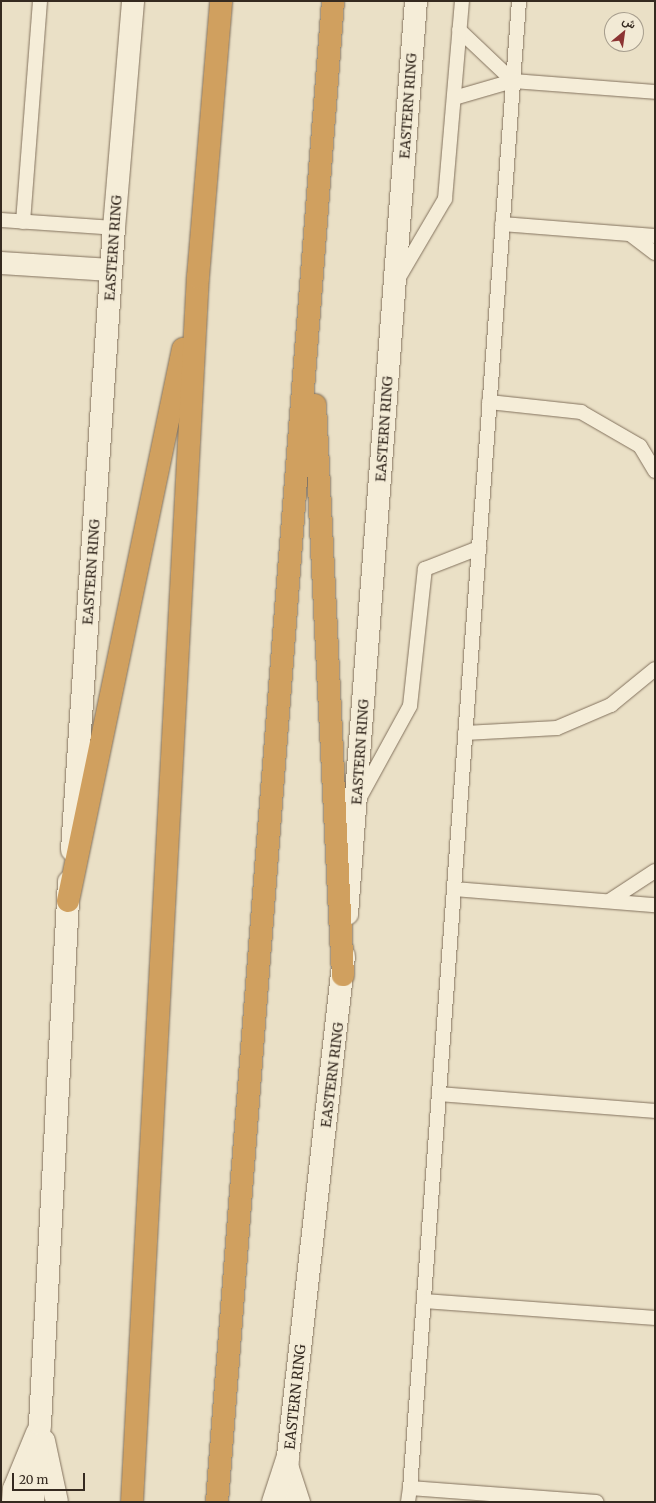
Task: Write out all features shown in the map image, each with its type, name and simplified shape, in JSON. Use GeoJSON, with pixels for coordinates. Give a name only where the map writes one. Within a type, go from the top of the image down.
{"type":"FeatureCollection","features":[{"type":"Feature","properties":{"kind":"highway"},"geometry":{"type":"LineString","coordinates":[[132,1502],[198,277],[221,1]]}},
{"type":"Feature","properties":{"kind":"highway"},"geometry":{"type":"LineString","coordinates":[[216,1502],[310,314],[333,1]]}},
{"type":"Feature","properties":{"kind":"highway"},"geometry":{"type":"LineString","coordinates":[[68,901],[198,277]]}},
{"type":"Feature","properties":{"kind":"highway"},"geometry":{"type":"LineString","coordinates":[[310,314],[343,975]]}},
{"type":"Feature","properties":{"kind":"street","name":"EASTERN RING"},"geometry":{"type":"LineString","coordinates":[[33,1502],[40,1424],[68,901],[111,270],[132,1]]}},
{"type":"Feature","properties":{"kind":"street","name":"EASTERN RING"},"geometry":{"type":"LineString","coordinates":[[286,1502],[288,1456],[343,975],[416,1]]}},
{"type":"Feature","properties":{"kind":"street"},"geometry":{"type":"LineString","coordinates":[[1,263],[111,270]]}},
{"type":"Feature","properties":{"kind":"street"},"geometry":{"type":"LineString","coordinates":[[13,1502],[14,1489],[40,1424]]}},
{"type":"Feature","properties":{"kind":"street"},"geometry":{"type":"LineString","coordinates":[[40,1424],[57,1502]]}},
{"type":"Feature","properties":{"kind":"street"},"geometry":{"type":"LineString","coordinates":[[273,1502],[288,1456]]}},
{"type":"Feature","properties":{"kind":"lane"},"geometry":{"type":"LineString","coordinates":[[23,222],[40,1]]}},
{"type":"Feature","properties":{"kind":"lane"},"geometry":{"type":"LineString","coordinates":[[395,284],[445,199],[462,1]]}},
{"type":"Feature","properties":{"kind":"lane"},"geometry":{"type":"LineString","coordinates":[[408,1502],[519,1]]}},
{"type":"Feature","properties":{"kind":"lane"},"geometry":{"type":"LineString","coordinates":[[459,30],[513,81]]}},
{"type":"Feature","properties":{"kind":"lane"},"geometry":{"type":"LineString","coordinates":[[454,98],[513,81],[655,92]]}},
{"type":"Feature","properties":{"kind":"lane"},"geometry":{"type":"LineString","coordinates":[[1,220],[114,228]]}},
{"type":"Feature","properties":{"kind":"lane"},"geometry":{"type":"LineString","coordinates":[[502,224],[655,236]]}},
{"type":"Feature","properties":{"kind":"lane"},"geometry":{"type":"LineString","coordinates":[[630,234],[655,253]]}},
{"type":"Feature","properties":{"kind":"lane"},"geometry":{"type":"LineString","coordinates":[[489,402],[581,412],[640,446],[655,471]]}},
{"type":"Feature","properties":{"kind":"lane"},"geometry":{"type":"LineString","coordinates":[[355,807],[410,706],[425,569],[479,548]]}},
{"type":"Feature","properties":{"kind":"lane"},"geometry":{"type":"LineString","coordinates":[[465,733],[557,728],[611,705],[655,668]]}},
{"type":"Feature","properties":{"kind":"lane"},"geometry":{"type":"LineString","coordinates":[[609,901],[655,871]]}},
{"type":"Feature","properties":{"kind":"lane"},"geometry":{"type":"LineString","coordinates":[[454,889],[655,905]]}},
{"type":"Feature","properties":{"kind":"lane"},"geometry":{"type":"LineString","coordinates":[[439,1094],[655,1111]]}},
{"type":"Feature","properties":{"kind":"lane"},"geometry":{"type":"LineString","coordinates":[[424,1301],[655,1318]]}},
{"type":"Feature","properties":{"kind":"lane"},"geometry":{"type":"LineString","coordinates":[[288,1456],[303,1502]]}},
{"type":"Feature","properties":{"kind":"lane"},"geometry":{"type":"LineString","coordinates":[[410,1488],[596,1502]]}}]}
